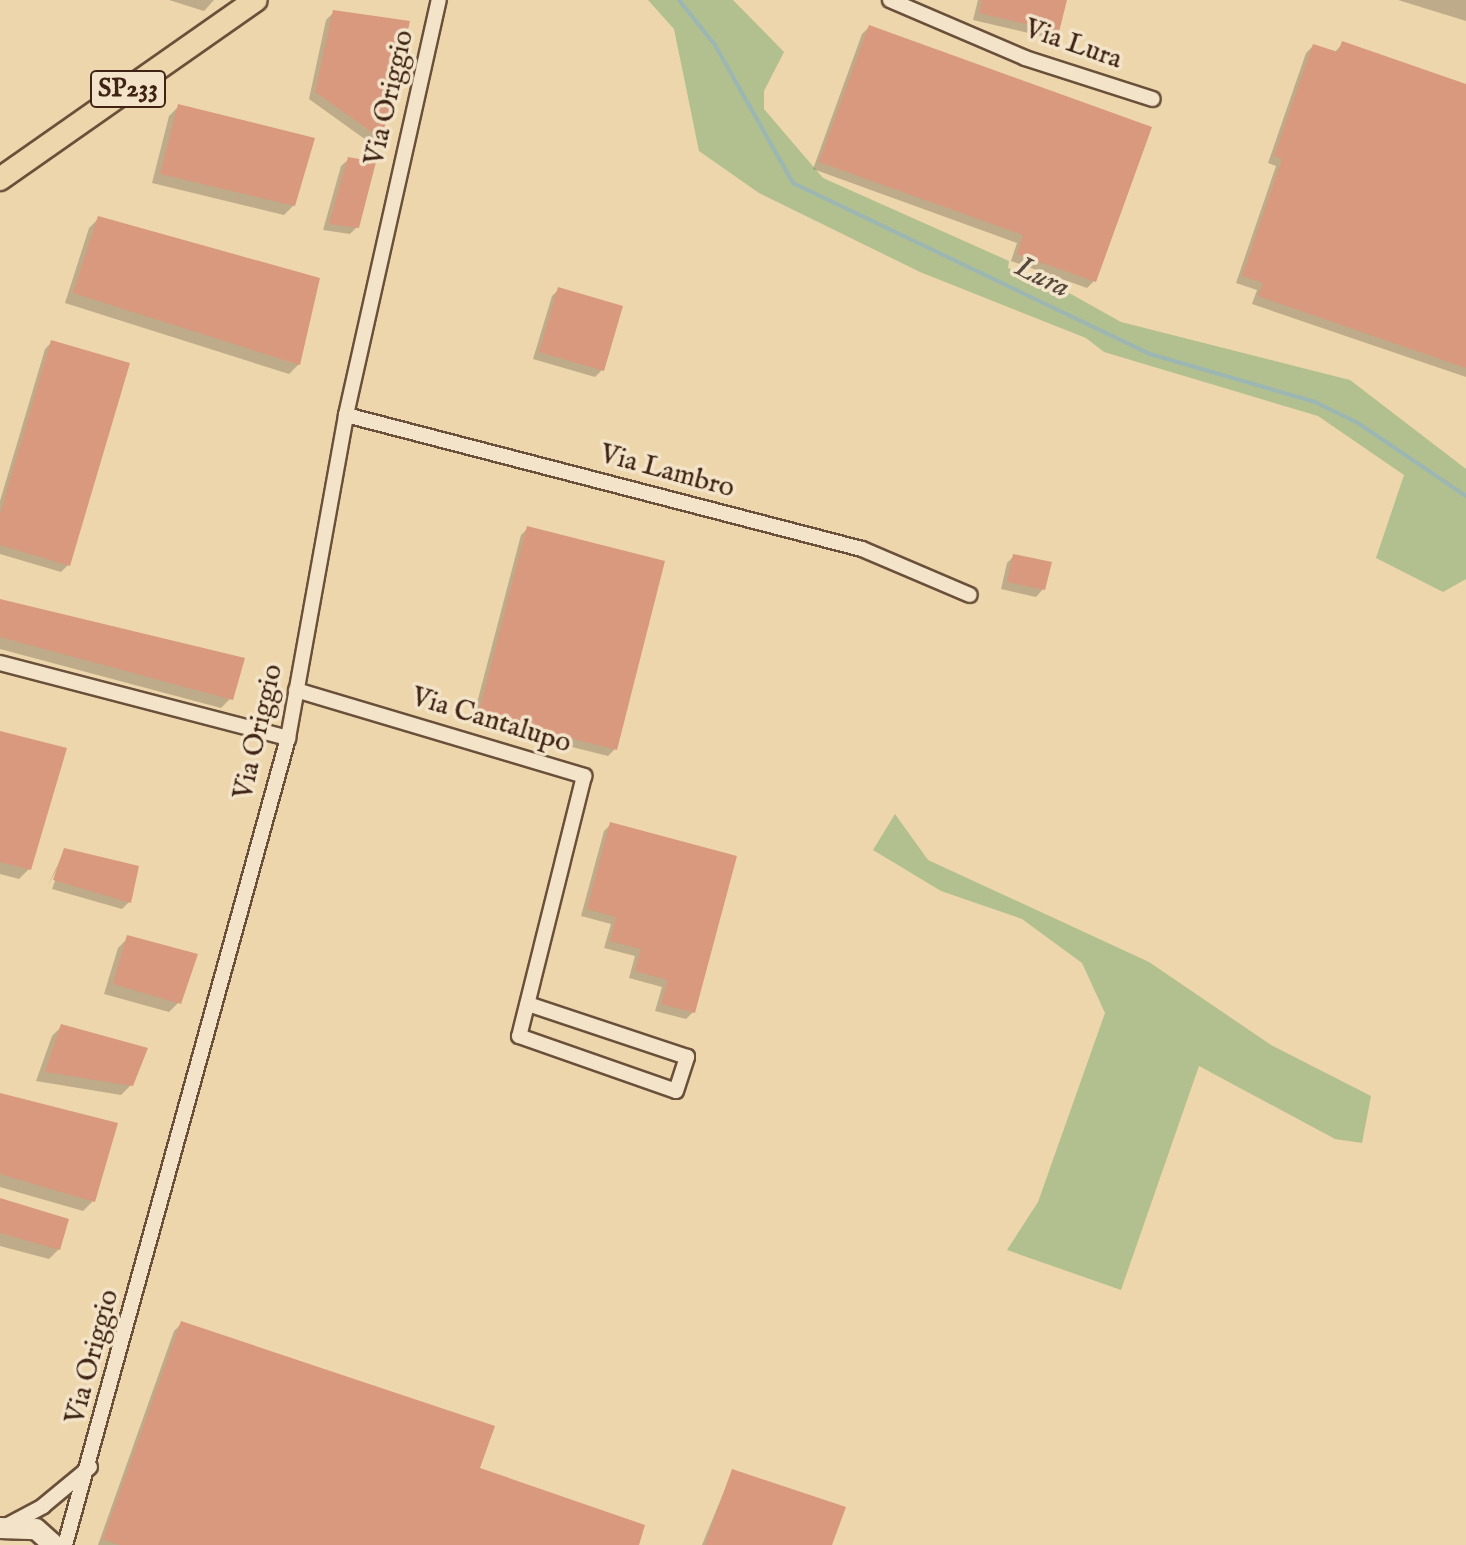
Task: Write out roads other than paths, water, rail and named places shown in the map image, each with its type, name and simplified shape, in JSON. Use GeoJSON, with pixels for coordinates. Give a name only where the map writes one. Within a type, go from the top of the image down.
{"type":"FeatureCollection","features":[{"type":"Feature","properties":{"kind":"main road","name":"SP233"},"geometry":{"type":"LineString","coordinates":[[0,179],[256,0]]}},
{"type":"Feature","properties":{"kind":"main road"},"geometry":{"type":"LineString","coordinates":[[4,1527],[36,1529],[54,1545]]}},
{"type":"Feature","properties":{"kind":"street","name":"Via Origgio"},"geometry":{"type":"LineString","coordinates":[[65,1545],[90,1466],[288,738],[346,415],[439,0]]}},
{"type":"Feature","properties":{"kind":"street","name":"Via Lura"},"geometry":{"type":"LineString","coordinates":[[890,0],[1025,58],[1153,99]]}},
{"type":"Feature","properties":{"kind":"street","name":"Via Lambro"},"geometry":{"type":"LineString","coordinates":[[346,415],[862,549],[970,595]]}},
{"type":"Feature","properties":{"kind":"street"},"geometry":{"type":"LineString","coordinates":[[0,663],[288,738]]}},
{"type":"Feature","properties":{"kind":"street","name":"Via Cantalupo"},"geometry":{"type":"LineString","coordinates":[[296,690],[584,776],[519,1036],[676,1091],[687,1057],[528,1004]]}},
{"type":"Feature","properties":{"kind":"street","name":"Via Origgio"},"geometry":{"type":"LineString","coordinates":[[4,1527],[43,1506],[90,1466]]}},
{"type":"Feature","properties":{"kind":"waterway","name":"Lura"},"geometry":{"type":"LineString","coordinates":[[679,0],[715,45],[793,183],[1150,354],[1315,402],[1358,423],[1466,496]]}}]}
